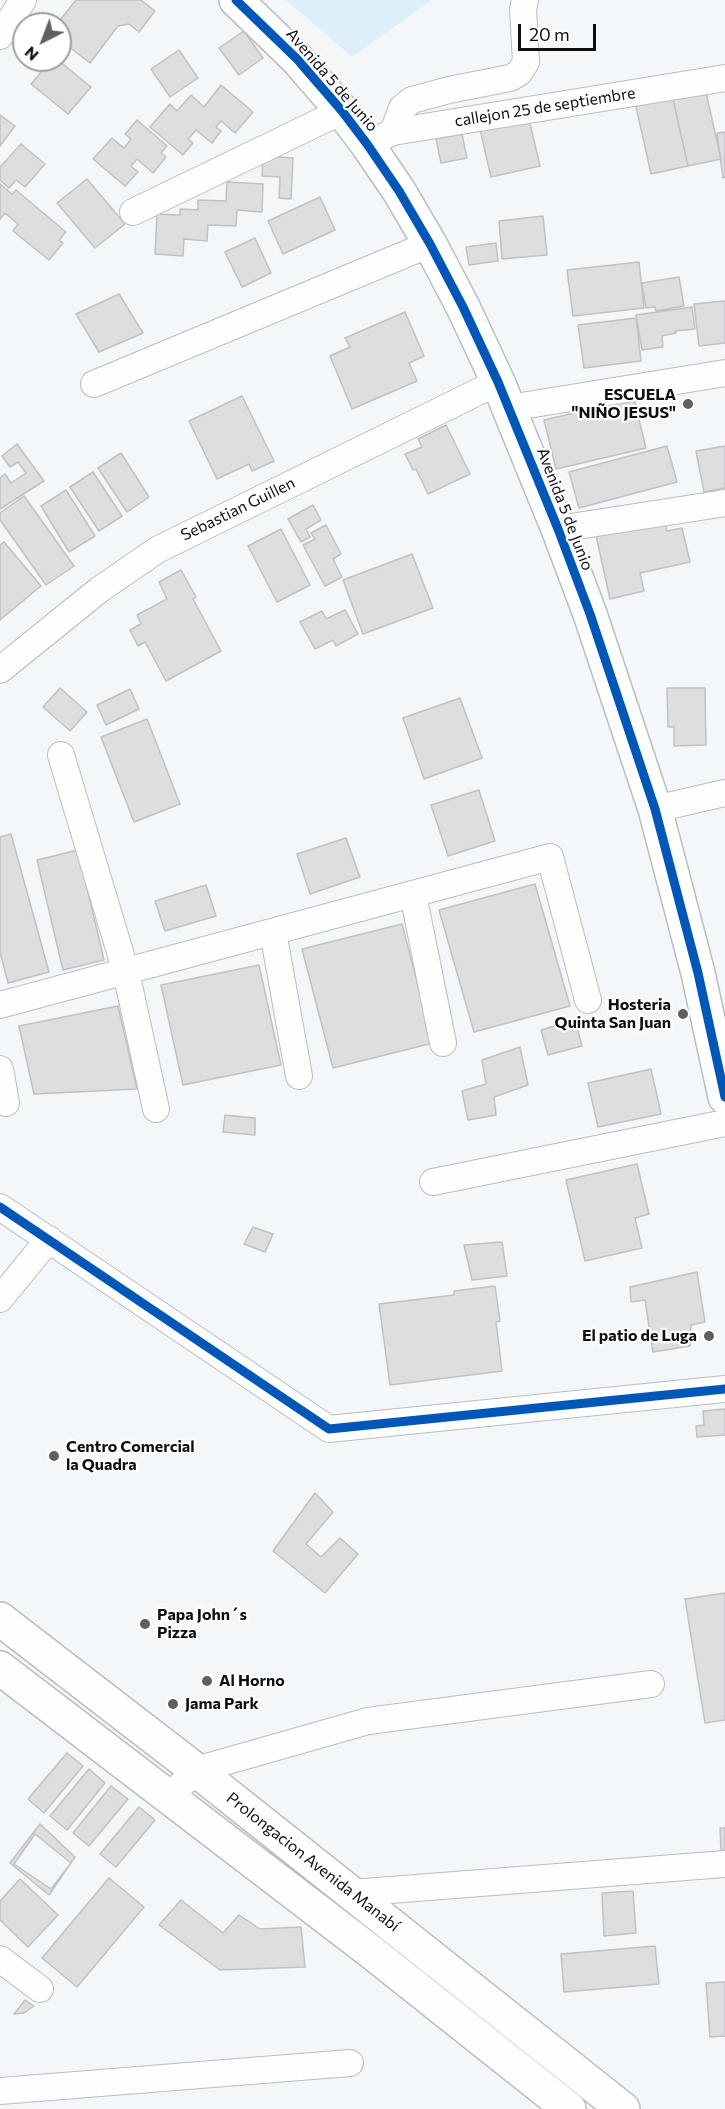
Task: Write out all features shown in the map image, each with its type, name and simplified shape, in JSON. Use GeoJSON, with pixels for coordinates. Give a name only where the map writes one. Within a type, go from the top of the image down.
{"type":"FeatureCollection","features":[{"type":"Feature","properties":{"kind":"main road","name":"Avenida 5 de Junio"},"geometry":{"type":"LineString","coordinates":[[236,0],[297,59],[342,111],[380,138],[399,191],[463,307],[504,395],[590,614],[655,810],[677,886],[722,1064],[725,1097]]}},
{"type":"Feature","properties":{"kind":"main road","name":"Prolongacion Avenida Manabí"},"geometry":{"type":"LineString","coordinates":[[0,1619],[196,1770],[588,2082],[616,2107]]}},
{"type":"Feature","properties":{"kind":"main road"},"geometry":{"type":"LineString","coordinates":[[0,1668],[370,1951],[567,2108]]}},
{"type":"Feature","properties":{"kind":"street"},"geometry":{"type":"LineString","coordinates":[[0,36],[23,0]]}},
{"type":"Feature","properties":{"kind":"street"},"geometry":{"type":"LineString","coordinates":[[380,138],[402,108],[412,100],[510,78],[519,73],[526,62],[523,9],[525,0]]}},
{"type":"Feature","properties":{"kind":"street","name":"callejon 25 de septiembre"},"geometry":{"type":"LineString","coordinates":[[380,138],[725,78]]}},
{"type":"Feature","properties":{"kind":"street"},"geometry":{"type":"LineString","coordinates":[[133,212],[342,111]]}},
{"type":"Feature","properties":{"kind":"street"},"geometry":{"type":"LineString","coordinates":[[94,384],[430,244]]}},
{"type":"Feature","properties":{"kind":"street","name":"Sebastian Guillen"},"geometry":{"type":"LineString","coordinates":[[0,670],[99,590],[156,550],[504,395],[725,374]]}},
{"type":"Feature","properties":{"kind":"street"},"geometry":{"type":"LineString","coordinates":[[558,529],[725,503]]}},
{"type":"Feature","properties":{"kind":"street"},"geometry":{"type":"LineString","coordinates":[[61,755],[126,972],[156,1109]]}},
{"type":"Feature","properties":{"kind":"street"},"geometry":{"type":"LineString","coordinates":[[655,810],[725,793]]}},
{"type":"Feature","properties":{"kind":"street"},"geometry":{"type":"LineString","coordinates":[[0,1005],[550,857],[588,1000]]}},
{"type":"Feature","properties":{"kind":"street"},"geometry":{"type":"LineString","coordinates":[[413,894],[443,1042]]}},
{"type":"Feature","properties":{"kind":"street"},"geometry":{"type":"LineString","coordinates":[[273,932],[299,1076]]}},
{"type":"Feature","properties":{"kind":"street"},"geometry":{"type":"LineString","coordinates":[[0,1069],[6,1103]]}},
{"type":"Feature","properties":{"kind":"street"},"geometry":{"type":"LineString","coordinates":[[433,1182],[725,1123]]}},
{"type":"Feature","properties":{"kind":"street"},"geometry":{"type":"LineString","coordinates":[[0,1207],[329,1429],[725,1389]]}},
{"type":"Feature","properties":{"kind":"street"},"geometry":{"type":"LineString","coordinates":[[0,1299],[49,1239]]}},
{"type":"Feature","properties":{"kind":"street"},"geometry":{"type":"LineString","coordinates":[[169,1797],[196,1770],[368,1721],[651,1684]]}},
{"type":"Feature","properties":{"kind":"street"},"geometry":{"type":"LineString","coordinates":[[351,1893],[725,1864]]}},
{"type":"Feature","properties":{"kind":"street"},"geometry":{"type":"LineString","coordinates":[[0,1959],[40,1989]]}},
{"type":"Feature","properties":{"kind":"street"},"geometry":{"type":"LineString","coordinates":[[0,2091],[350,2063]]}},
{"type":"Feature","properties":{"kind":"street"},"geometry":{"type":"LineString","coordinates":[[567,2108],[588,2082]]}},
{"type":"Feature","properties":{"kind":"shaded area"},"geometry":{"type":"Polygon","coordinates":[[[286,0],[432,0],[352,57],[286,0]]]}},
{"type":"Feature","properties":{"kind":"building"},"geometry":{"type":"Polygon","coordinates":[[[76,0],[141,0],[155,11],[139,32],[129,24],[118,26],[90,63],[72,49],[72,12],[66,12],[76,0]]]}},
{"type":"Feature","properties":{"kind":"building"},"geometry":{"type":"Polygon","coordinates":[[[244,31],[263,58],[239,75],[219,48],[244,31]]]}},
{"type":"Feature","properties":{"kind":"building"},"geometry":{"type":"Polygon","coordinates":[[[179,50],[198,78],[170,97],[151,69],[179,50]]]}},
{"type":"Feature","properties":{"kind":"building"},"geometry":{"type":"Polygon","coordinates":[[[72,71],[91,87],[68,114],[31,84],[41,72],[72,71]]]}},
{"type":"Feature","properties":{"kind":"building"},"geometry":{"type":"Polygon","coordinates":[[[221,85],[253,112],[235,133],[221,121],[216,127],[221,131],[212,143],[196,130],[188,139],[193,143],[183,155],[150,127],[170,104],[177,111],[191,95],[204,107],[221,85]]]}},
{"type":"Feature","properties":{"kind":"building"},"geometry":{"type":"Polygon","coordinates":[[[705,88],[721,159],[688,166],[672,95],[705,88]]]}},
{"type":"Feature","properties":{"kind":"building"},"geometry":{"type":"Polygon","coordinates":[[[672,95],[688,166],[651,174],[635,102],[672,95]]]}},
{"type":"Feature","properties":{"kind":"building"},"geometry":{"type":"Polygon","coordinates":[[[0,115],[15,126],[0,146],[0,115]]]}},
{"type":"Feature","properties":{"kind":"building"},"geometry":{"type":"Polygon","coordinates":[[[528,115],[540,166],[491,177],[479,125],[528,115]]]}},
{"type":"Feature","properties":{"kind":"building"},"geometry":{"type":"Polygon","coordinates":[[[137,120],[167,146],[161,153],[166,157],[153,173],[137,159],[131,166],[138,172],[125,186],[93,159],[112,138],[124,148],[131,139],[125,134],[137,120]]]}},
{"type":"Feature","properties":{"kind":"building"},"geometry":{"type":"Polygon","coordinates":[[[725,132],[725,177],[723,178],[717,133],[725,132]]]}},
{"type":"Feature","properties":{"kind":"building"},"geometry":{"type":"Polygon","coordinates":[[[462,134],[467,158],[441,163],[436,139],[462,134]]]}},
{"type":"Feature","properties":{"kind":"building"},"geometry":{"type":"Polygon","coordinates":[[[21,144],[45,164],[25,187],[16,180],[9,188],[0,180],[0,167],[21,144]]]}},
{"type":"Feature","properties":{"kind":"building"},"geometry":{"type":"Polygon","coordinates":[[[263,156],[293,158],[291,199],[279,198],[280,177],[262,176],[263,156]]]}},
{"type":"Feature","properties":{"kind":"building"},"geometry":{"type":"Polygon","coordinates":[[[87,179],[125,224],[95,248],[57,203],[87,179]]]}},
{"type":"Feature","properties":{"kind":"building"},"geometry":{"type":"Polygon","coordinates":[[[227,182],[263,184],[262,212],[237,210],[236,226],[208,225],[207,241],[184,239],[183,256],[155,254],[157,214],[180,215],[180,209],[198,210],[198,200],[226,201],[227,182]]]}},
{"type":"Feature","properties":{"kind":"building"},"geometry":{"type":"Polygon","coordinates":[[[0,184],[12,194],[16,190],[66,232],[59,240],[63,243],[49,260],[13,231],[18,224],[5,213],[0,219],[0,184]]]}},
{"type":"Feature","properties":{"kind":"building"},"geometry":{"type":"Polygon","coordinates":[[[320,197],[335,230],[283,254],[268,221],[320,197]]]}},
{"type":"Feature","properties":{"kind":"building"},"geometry":{"type":"Polygon","coordinates":[[[543,216],[547,255],[502,259],[499,221],[543,216]]]}},
{"type":"Feature","properties":{"kind":"building"},"geometry":{"type":"Polygon","coordinates":[[[255,238],[271,273],[242,287],[225,252],[255,238]]]}},
{"type":"Feature","properties":{"kind":"building"},"geometry":{"type":"Polygon","coordinates":[[[496,243],[498,261],[469,265],[466,247],[496,243]]]}},
{"type":"Feature","properties":{"kind":"building"},"geometry":{"type":"Polygon","coordinates":[[[639,262],[644,308],[573,316],[567,270],[639,262]]]}},
{"type":"Feature","properties":{"kind":"building"},"geometry":{"type":"Polygon","coordinates":[[[679,277],[684,306],[656,311],[655,307],[646,308],[642,283],[679,277]]]}},
{"type":"Feature","properties":{"kind":"building"},"geometry":{"type":"Polygon","coordinates":[[[119,294],[143,333],[99,352],[76,314],[119,294]]]}},
{"type":"Feature","properties":{"kind":"building"},"geometry":{"type":"Polygon","coordinates":[[[725,301],[725,343],[699,346],[694,304],[725,301]]]}},
{"type":"Feature","properties":{"kind":"building"},"geometry":{"type":"Polygon","coordinates":[[[692,307],[695,329],[675,331],[676,333],[662,336],[663,347],[642,350],[636,315],[692,307]]]}},
{"type":"Feature","properties":{"kind":"building"},"geometry":{"type":"Polygon","coordinates":[[[405,312],[424,356],[409,363],[417,381],[352,409],[330,356],[350,347],[345,338],[405,312]]]}},
{"type":"Feature","properties":{"kind":"building"},"geometry":{"type":"Polygon","coordinates":[[[636,318],[641,361],[584,368],[578,325],[636,318]]]}},
{"type":"Feature","properties":{"kind":"building"},"geometry":{"type":"Polygon","coordinates":[[[242,396],[274,461],[252,471],[249,464],[217,479],[189,421],[242,396]]]}},
{"type":"Feature","properties":{"kind":"building"},"geometry":{"type":"Polygon","coordinates":[[[634,399],[646,448],[556,469],[544,420],[634,399]]]}},
{"type":"Feature","properties":{"kind":"building"},"geometry":{"type":"Polygon","coordinates":[[[446,425],[470,474],[428,494],[416,469],[413,470],[405,454],[422,447],[418,439],[446,425]]]}},
{"type":"Feature","properties":{"kind":"building"},"geometry":{"type":"Polygon","coordinates":[[[17,444],[44,481],[0,509],[0,478],[5,474],[11,483],[26,473],[18,462],[10,467],[2,456],[17,444]]]}},
{"type":"Feature","properties":{"kind":"building"},"geometry":{"type":"Polygon","coordinates":[[[667,446],[677,482],[579,508],[569,472],[667,446]]]}},
{"type":"Feature","properties":{"kind":"building"},"geometry":{"type":"Polygon","coordinates":[[[725,446],[725,488],[704,492],[696,451],[725,446]]]}},
{"type":"Feature","properties":{"kind":"building"},"geometry":{"type":"Polygon","coordinates":[[[121,453],[149,497],[127,512],[98,468],[121,453]]]}},
{"type":"Feature","properties":{"kind":"building"},"geometry":{"type":"Polygon","coordinates":[[[93,472],[122,516],[99,531],[70,487],[93,472]]]}},
{"type":"Feature","properties":{"kind":"building"},"geometry":{"type":"Polygon","coordinates":[[[66,490],[95,536],[69,552],[41,506],[66,490]]]}},
{"type":"Feature","properties":{"kind":"building"},"geometry":{"type":"Polygon","coordinates":[[[24,496],[74,566],[46,585],[0,520],[0,513],[24,496]]]}},
{"type":"Feature","properties":{"kind":"building"},"geometry":{"type":"Polygon","coordinates":[[[313,505],[321,520],[306,529],[310,537],[301,542],[288,519],[313,505]]]}},
{"type":"Feature","properties":{"kind":"building"},"geometry":{"type":"Polygon","coordinates":[[[664,516],[667,531],[682,528],[690,562],[640,573],[644,591],[610,599],[595,531],[664,516]]]}},
{"type":"Feature","properties":{"kind":"building"},"geometry":{"type":"Polygon","coordinates":[[[326,525],[341,554],[333,559],[342,577],[325,586],[303,545],[315,539],[311,533],[326,525]]]}},
{"type":"Feature","properties":{"kind":"building"},"geometry":{"type":"Polygon","coordinates":[[[281,529],[310,585],[277,602],[248,546],[281,529]]]}},
{"type":"Feature","properties":{"kind":"building"},"geometry":{"type":"Polygon","coordinates":[[[4,542],[41,586],[0,620],[0,545],[4,542]]]}},
{"type":"Feature","properties":{"kind":"building"},"geometry":{"type":"Polygon","coordinates":[[[412,554],[433,608],[363,634],[343,580],[412,554]]]}},
{"type":"Feature","properties":{"kind":"building"},"geometry":{"type":"Polygon","coordinates":[[[181,570],[196,597],[193,599],[221,651],[166,681],[145,642],[138,646],[130,630],[141,624],[137,615],[167,599],[159,582],[181,570]]]}},
{"type":"Feature","properties":{"kind":"building"},"geometry":{"type":"Polygon","coordinates":[[[345,610],[358,634],[336,646],[333,640],[315,649],[300,622],[322,611],[326,619],[345,610]]]}},
{"type":"Feature","properties":{"kind":"building"},"geometry":{"type":"Polygon","coordinates":[[[60,688],[87,712],[70,731],[43,707],[60,688]]]}},
{"type":"Feature","properties":{"kind":"building"},"geometry":{"type":"Polygon","coordinates":[[[667,688],[705,688],[706,745],[674,746],[674,727],[668,727],[667,688]]]}},
{"type":"Feature","properties":{"kind":"building"},"geometry":{"type":"Polygon","coordinates":[[[130,689],[139,709],[106,725],[97,705],[130,689]]]}},
{"type":"Feature","properties":{"kind":"building"},"geometry":{"type":"Polygon","coordinates":[[[460,698],[482,758],[424,779],[403,718],[460,698]]]}},
{"type":"Feature","properties":{"kind":"building"},"geometry":{"type":"Polygon","coordinates":[[[147,719],[180,804],[134,822],[101,737],[147,719]]]}},
{"type":"Feature","properties":{"kind":"building"},"geometry":{"type":"Polygon","coordinates":[[[479,790],[495,841],[448,856],[431,805],[479,790]]]}},
{"type":"Feature","properties":{"kind":"building"},"geometry":{"type":"Polygon","coordinates":[[[11,834],[49,972],[8,983],[0,952],[0,837],[11,834]]]}},
{"type":"Feature","properties":{"kind":"building"},"geometry":{"type":"Polygon","coordinates":[[[346,838],[360,877],[310,894],[297,854],[346,838]]]}},
{"type":"Feature","properties":{"kind":"building"},"geometry":{"type":"Polygon","coordinates":[[[78,850],[104,960],[63,970],[37,860],[78,850]]]}},
{"type":"Feature","properties":{"kind":"building"},"geometry":{"type":"Polygon","coordinates":[[[535,884],[570,1006],[474,1032],[439,910],[535,884]]]}},
{"type":"Feature","properties":{"kind":"building"},"geometry":{"type":"Polygon","coordinates":[[[206,885],[216,916],[165,931],[155,901],[206,885]]]}},
{"type":"Feature","properties":{"kind":"building"},"geometry":{"type":"Polygon","coordinates":[[[402,924],[433,1043],[333,1068],[302,949],[402,924]]]}},
{"type":"Feature","properties":{"kind":"building"},"geometry":{"type":"Polygon","coordinates":[[[259,965],[281,1065],[183,1085],[161,985],[259,965]]]}},
{"type":"Feature","properties":{"kind":"building"},"geometry":{"type":"Polygon","coordinates":[[[118,1006],[137,1089],[34,1094],[19,1026],[118,1006]]]}},
{"type":"Feature","properties":{"kind":"building"},"geometry":{"type":"Polygon","coordinates":[[[575,1020],[582,1046],[548,1055],[541,1030],[575,1020]]]}},
{"type":"Feature","properties":{"kind":"building"},"geometry":{"type":"Polygon","coordinates":[[[520,1047],[528,1085],[494,1097],[496,1115],[468,1120],[462,1091],[486,1084],[482,1060],[520,1047]]]}},
{"type":"Feature","properties":{"kind":"building"},"geometry":{"type":"Polygon","coordinates":[[[651,1069],[661,1114],[598,1127],[588,1083],[651,1069]]]}},
{"type":"Feature","properties":{"kind":"building"},"geometry":{"type":"Polygon","coordinates":[[[225,1115],[255,1118],[255,1135],[223,1132],[225,1115]]]}},
{"type":"Feature","properties":{"kind":"building"},"geometry":{"type":"Polygon","coordinates":[[[637,1164],[649,1214],[635,1218],[642,1248],[585,1261],[566,1180],[637,1164]]]}},
{"type":"Feature","properties":{"kind":"building"},"geometry":{"type":"Polygon","coordinates":[[[253,1227],[273,1234],[265,1252],[244,1244],[253,1227]]]}},
{"type":"Feature","properties":{"kind":"building"},"geometry":{"type":"Polygon","coordinates":[[[502,1242],[507,1276],[472,1280],[464,1245],[502,1242]]]}},
{"type":"Feature","properties":{"kind":"building"},"geometry":{"type":"Polygon","coordinates":[[[697,1272],[705,1322],[691,1325],[690,1346],[653,1352],[645,1300],[631,1302],[630,1287],[697,1272]]]}},
{"type":"Feature","properties":{"kind":"building"},"geometry":{"type":"Polygon","coordinates":[[[495,1286],[500,1321],[496,1322],[502,1371],[390,1385],[379,1304],[454,1295],[454,1291],[495,1286]]]}},
{"type":"Feature","properties":{"kind":"building"},"geometry":{"type":"Polygon","coordinates":[[[725,1409],[725,1435],[697,1437],[696,1426],[704,1425],[703,1411],[725,1409]]]}},
{"type":"Feature","properties":{"kind":"building"},"geometry":{"type":"Polygon","coordinates":[[[315,1493],[333,1512],[306,1544],[321,1557],[340,1538],[358,1554],[325,1593],[273,1551],[315,1493]]]}},
{"type":"Feature","properties":{"kind":"building"},"geometry":{"type":"Polygon","coordinates":[[[725,1593],[725,1720],[705,1723],[685,1599],[725,1593]]]}},
{"type":"Feature","properties":{"kind":"building"},"geometry":{"type":"Polygon","coordinates":[[[67,1753],[83,1766],[44,1813],[28,1799],[67,1753]]]}},
{"type":"Feature","properties":{"kind":"building"},"geometry":{"type":"Polygon","coordinates":[[[89,1769],[105,1783],[67,1830],[50,1816],[89,1769]]]}},
{"type":"Feature","properties":{"kind":"building"},"geometry":{"type":"Polygon","coordinates":[[[111,1786],[128,1799],[89,1846],[73,1833],[111,1786]]]}},
{"type":"Feature","properties":{"kind":"building"},"geometry":{"type":"Polygon","coordinates":[[[139,1807],[155,1820],[116,1867],[100,1854],[139,1807]]]}},
{"type":"Feature","properties":{"kind":"building"},"geometry":{"type":"Polygon","coordinates":[[[40,1824],[75,1857],[49,1895],[10,1863],[40,1824]]]}},
{"type":"Feature","properties":{"kind":"building"},"geometry":{"type":"Polygon","coordinates":[[[720,1828],[725,1828],[725,1850],[721,1850],[720,1828]]]}},
{"type":"Feature","properties":{"kind":"building"},"geometry":{"type":"Polygon","coordinates":[[[35,1834],[71,1863],[51,1889],[14,1864],[35,1834]]]}},
{"type":"Feature","properties":{"kind":"building"},"geometry":{"type":"Polygon","coordinates":[[[109,1878],[144,1907],[77,1987],[42,1958],[109,1878]]]}},
{"type":"Feature","properties":{"kind":"building"},"geometry":{"type":"Polygon","coordinates":[[[20,1879],[58,1915],[28,1947],[0,1920],[0,1901],[20,1879]]]}},
{"type":"Feature","properties":{"kind":"building"},"geometry":{"type":"Polygon","coordinates":[[[633,1891],[636,1933],[604,1936],[602,1893],[633,1891]]]}},
{"type":"Feature","properties":{"kind":"building"},"geometry":{"type":"Polygon","coordinates":[[[181,1900],[223,1933],[239,1915],[260,1929],[301,1927],[305,1967],[220,1970],[159,1925],[181,1900]]]}},
{"type":"Feature","properties":{"kind":"building"},"geometry":{"type":"Polygon","coordinates":[[[655,1946],[659,1984],[564,1992],[561,1954],[655,1946]]]}},
{"type":"Feature","properties":{"kind":"building"},"geometry":{"type":"Polygon","coordinates":[[[725,1982],[725,2036],[710,2037],[706,1983],[725,1982]]]}},
{"type":"Feature","properties":{"kind":"building"},"geometry":{"type":"Polygon","coordinates":[[[25,2000],[34,2006],[24,2013],[14,2014],[25,2000]]]}},
{"type":"Feature","properties":{"kind":"cycle path"},"geometry":{"type":"LineString","coordinates":[[236,0],[297,59],[367,144],[399,191],[430,244],[498,382],[590,614],[655,809],[698,973],[725,1097]]}},
{"type":"Feature","properties":{"kind":"cycle path"},"geometry":{"type":"LineString","coordinates":[[0,1207],[329,1429],[725,1389]]}},
{"type":"Feature","properties":{"kind":"place","name":"ESCUELA \"NIÑO JESUS\""},"geometry":{"type":"Point","coordinates":[688,404]}},
{"type":"Feature","properties":{"kind":"place","name":"Hosteria Quinta San Juan"},"geometry":{"type":"Point","coordinates":[683,1014]}},
{"type":"Feature","properties":{"kind":"place","name":"El patio de Luga"},"geometry":{"type":"Point","coordinates":[709,1336]}},
{"type":"Feature","properties":{"kind":"place","name":"Centro Comercial la Quadra"},"geometry":{"type":"Point","coordinates":[54,1456]}},
{"type":"Feature","properties":{"kind":"place","name":"Papa John´s Pizza"},"geometry":{"type":"Point","coordinates":[145,1624]}},
{"type":"Feature","properties":{"kind":"place","name":"Al Horno"},"geometry":{"type":"Point","coordinates":[207,1681]}},
{"type":"Feature","properties":{"kind":"place","name":"Jama Park"},"geometry":{"type":"Point","coordinates":[173,1704]}}]}
